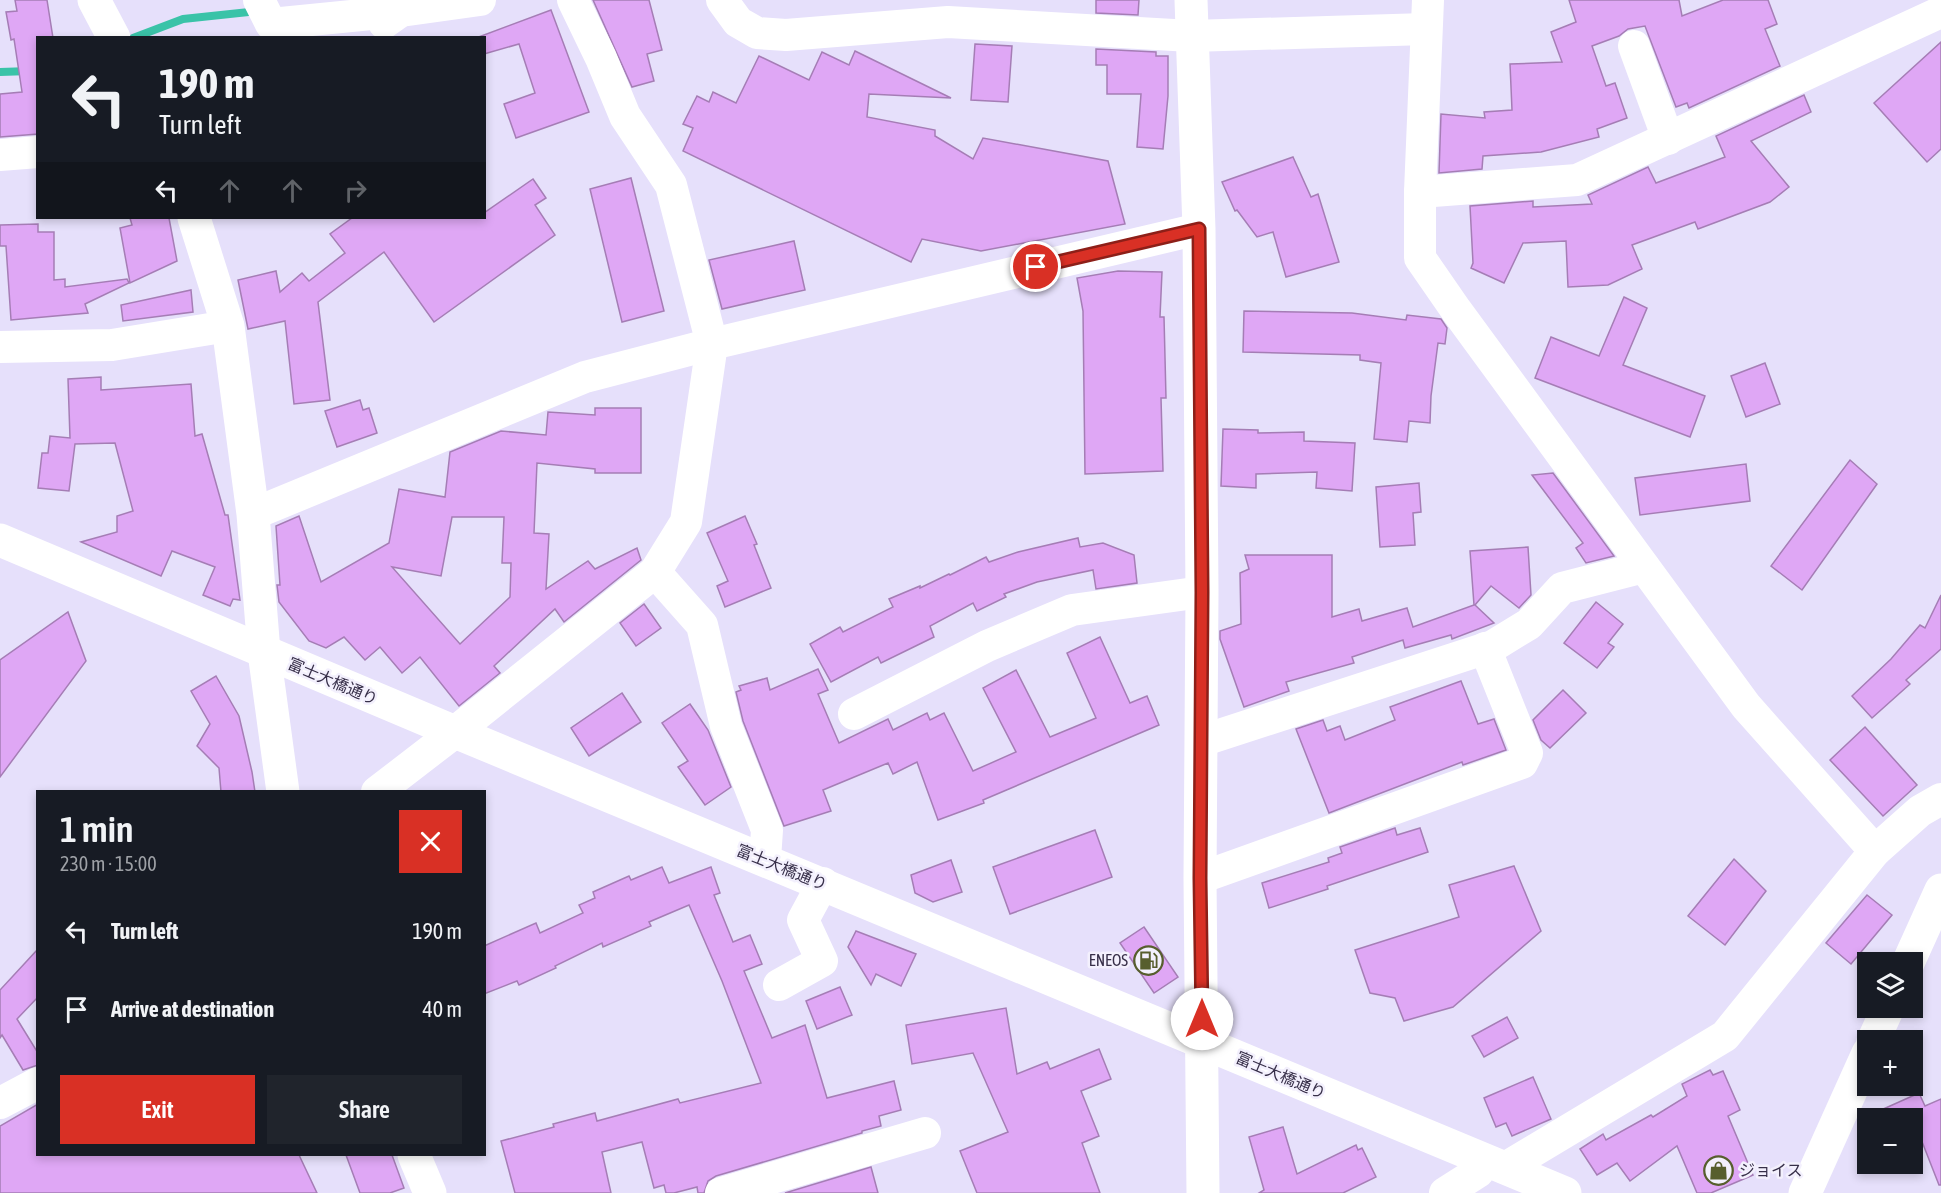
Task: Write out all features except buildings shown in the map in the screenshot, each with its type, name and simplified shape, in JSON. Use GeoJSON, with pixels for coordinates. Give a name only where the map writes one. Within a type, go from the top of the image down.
{"type":"FeatureCollection","features":[{"type":"Feature","properties":{"kind":"street"},"geometry":{"type":"LineString","coordinates":[[94,0],[113,36]]}},
{"type":"Feature","properties":{"kind":"street"},"geometry":{"type":"LineString","coordinates":[[259,0],[271,24],[401,11],[480,0]]}},
{"type":"Feature","properties":{"kind":"street"},"geometry":{"type":"LineString","coordinates":[[380,790],[655,572],[686,522],[712,344],[671,185],[625,116],[602,58],[573,0]]}},
{"type":"Feature","properties":{"kind":"street"},"geometry":{"type":"LineString","coordinates":[[722,0],[738,22],[758,33],[786,35],[948,22],[1191,36],[1427,15],[1420,192],[1420,258],[1746,706],[1875,851]]}},
{"type":"Feature","properties":{"kind":"street"},"geometry":{"type":"LineString","coordinates":[[1191,0],[1199,229],[1203,1193]]}},
{"type":"Feature","properties":{"kind":"street"},"geometry":{"type":"LineString","coordinates":[[366,36],[401,11]]}},
{"type":"Feature","properties":{"kind":"street"},"geometry":{"type":"LineString","coordinates":[[1420,192],[1577,180],[1941,12]]}},
{"type":"Feature","properties":{"kind":"street"},"geometry":{"type":"LineString","coordinates":[[1634,46],[1668,139]]}},
{"type":"Feature","properties":{"kind":"street"},"geometry":{"type":"LineString","coordinates":[[0,155],[36,152]]}},
{"type":"Feature","properties":{"kind":"street"},"geometry":{"type":"LineString","coordinates":[[194,219],[228,326],[253,514],[264,652],[283,790]]}},
{"type":"Feature","properties":{"kind":"street"},"geometry":{"type":"LineString","coordinates":[[253,514],[585,377],[712,344],[1199,229]]}},
{"type":"Feature","properties":{"kind":"street"},"geometry":{"type":"LineString","coordinates":[[0,347],[112,345],[228,326]]}},
{"type":"Feature","properties":{"kind":"street","name":"富士大橋通り"},"geometry":{"type":"LineString","coordinates":[[0,540],[455,732],[1202,1042],[1487,1173],[1565,1193]]}},
{"type":"Feature","properties":{"kind":"street"},"geometry":{"type":"LineString","coordinates":[[1201,741],[1485,648],[1529,624],[1562,588],[1644,567]]}},
{"type":"Feature","properties":{"kind":"street"},"geometry":{"type":"LineString","coordinates":[[655,572],[702,626],[726,726],[767,830],[765,859]]}},
{"type":"Feature","properties":{"kind":"street"},"geometry":{"type":"LineString","coordinates":[[854,714],[987,646],[1072,610],[1202,592]]}},
{"type":"Feature","properties":{"kind":"street"},"geometry":{"type":"LineString","coordinates":[[1200,878],[1522,763],[1527,753],[1485,648]]}},
{"type":"Feature","properties":{"kind":"street"},"geometry":{"type":"LineString","coordinates":[[1445,1193],[1487,1173],[1725,1036],[1875,851],[1920,811],[1941,799]]}},
{"type":"Feature","properties":{"kind":"street"},"geometry":{"type":"LineString","coordinates":[[779,985],[822,961],[803,920],[823,883]]}},
{"type":"Feature","properties":{"kind":"street"},"geometry":{"type":"LineString","coordinates":[[1913,952],[1941,890]]}},
{"type":"Feature","properties":{"kind":"street"},"geometry":{"type":"LineString","coordinates":[[1805,1193],[1857,1077]]}},
{"type":"Feature","properties":{"kind":"street"},"geometry":{"type":"LineString","coordinates":[[0,1103],[36,1084]]}},
{"type":"Feature","properties":{"kind":"street"},"geometry":{"type":"LineString","coordinates":[[721,1193],[925,1133]]}},
{"type":"Feature","properties":{"kind":"street"},"geometry":{"type":"LineString","coordinates":[[414,1156],[430,1193]]}},
{"type":"Feature","properties":{"kind":"waterway"},"geometry":{"type":"LineString","coordinates":[[138,36],[183,19],[258,11]]}},
{"type":"Feature","properties":{"kind":"waterway"},"geometry":{"type":"LineString","coordinates":[[0,72],[30,71]]}},
{"type":"Feature","properties":{"kind":"place","name":"ENEOS"},"geometry":{"type":"Point","coordinates":[1149,960]}},
{"type":"Feature","properties":{"kind":"place","name":"ジョイス"},"geometry":{"type":"Point","coordinates":[1718,1170]}},
{"type":"Feature","properties":{"kind":"route"},"geometry":{"type":"LineString","coordinates":[[1036,267],[1199,229],[1202,1019]]}}]}
